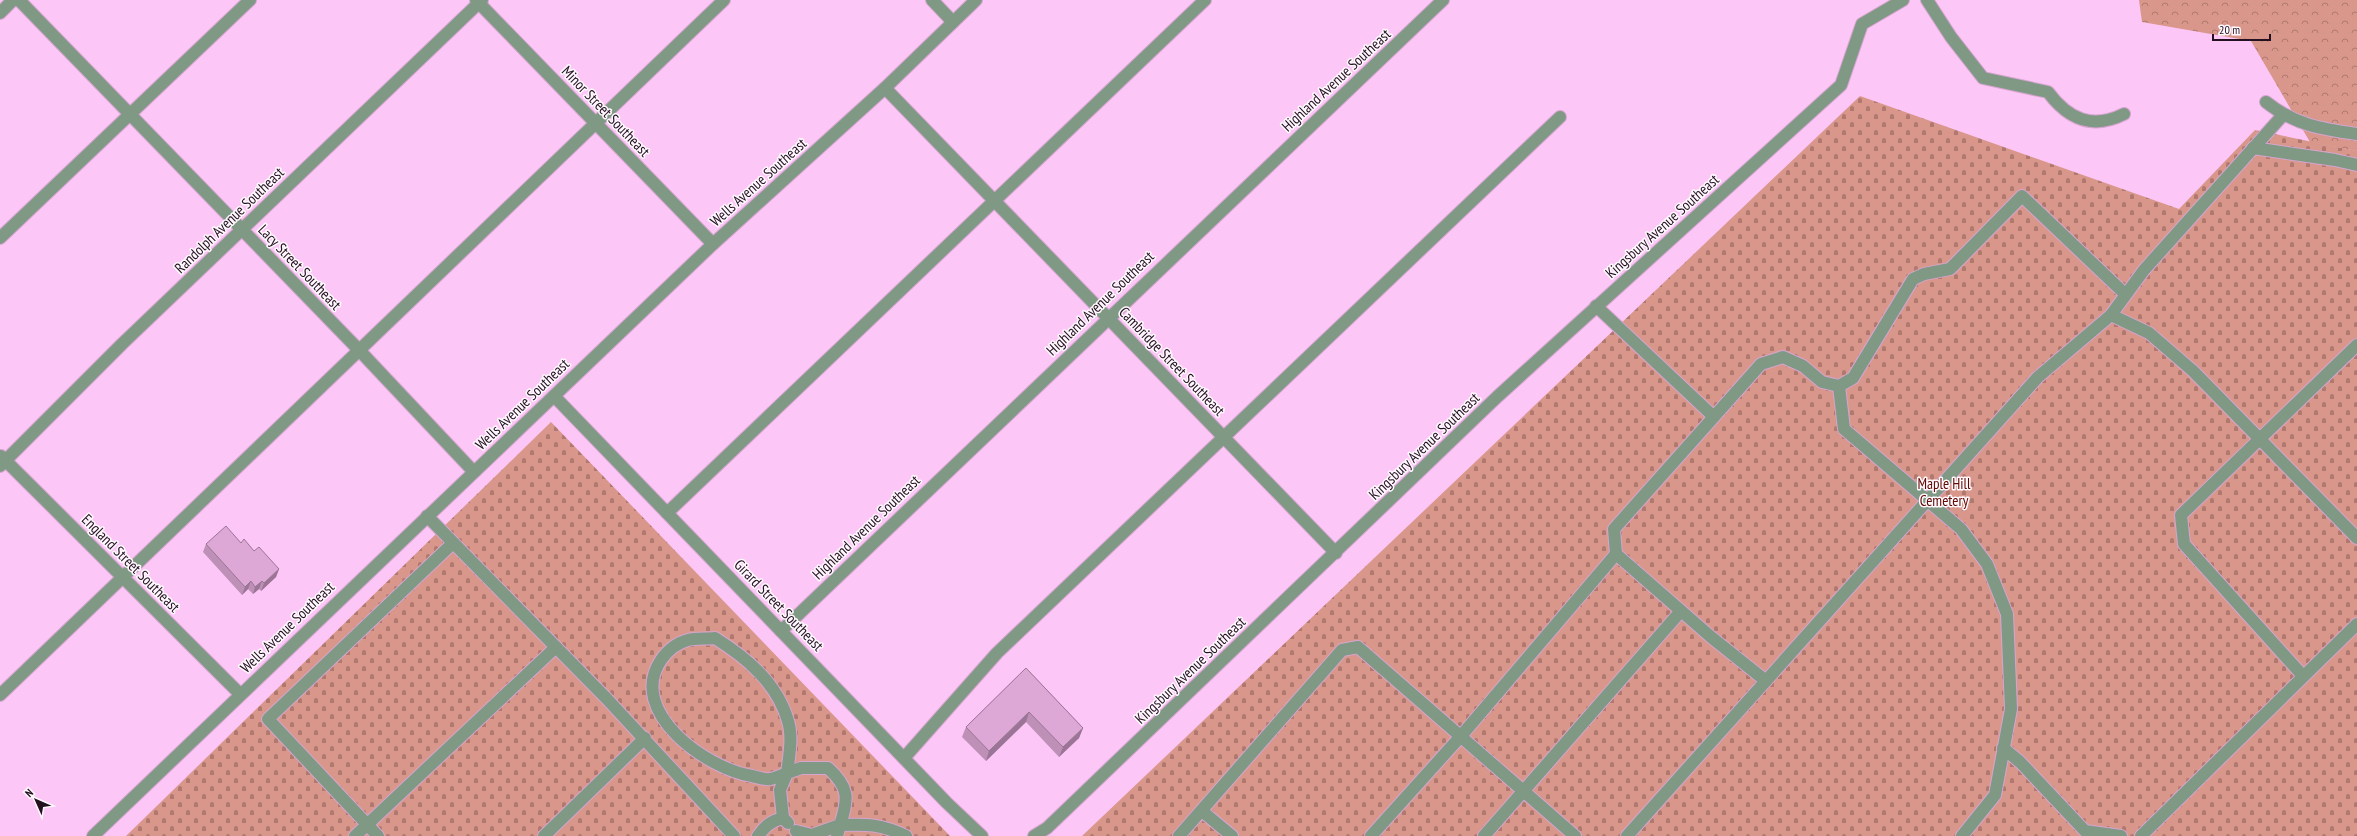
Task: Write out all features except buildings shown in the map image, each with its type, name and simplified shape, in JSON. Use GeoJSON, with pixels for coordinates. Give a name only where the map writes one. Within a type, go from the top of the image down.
{"type":"FeatureCollection","features":[{"type":"Feature","properties":{"kind":"street"},"geometry":{"type":"LineString","coordinates":[[0,13],[13,0]]}},
{"type":"Feature","properties":{"kind":"street","name":"Lacy Street Southeast"},"geometry":{"type":"LineString","coordinates":[[19,0],[360,350],[474,472]]}},
{"type":"Feature","properties":{"kind":"street"},"geometry":{"type":"LineString","coordinates":[[0,238],[250,0]]}},
{"type":"Feature","properties":{"kind":"street"},"geometry":{"type":"LineString","coordinates":[[0,695],[724,0]]}},
{"type":"Feature","properties":{"kind":"street"},"geometry":{"type":"LineString","coordinates":[[932,0],[953,22]]}},
{"type":"Feature","properties":{"kind":"street","name":"Wells Avenue Southeast"},"geometry":{"type":"LineString","coordinates":[[93,836],[713,244],[885,88],[976,0]]}},
{"type":"Feature","properties":{"kind":"street"},"geometry":{"type":"LineString","coordinates":[[668,513],[1205,0]]}},
{"type":"Feature","properties":{"kind":"street","name":"Highland Avenue Southeast"},"geometry":{"type":"LineString","coordinates":[[781,631],[1443,0]]}},
{"type":"Feature","properties":{"kind":"street","name":"Kingsbury Avenue Southeast"},"geometry":{"type":"LineString","coordinates":[[1034,836],[1047,828],[1336,553],[1497,397],[1841,85],[1862,24],[1903,0]]}},
{"type":"Feature","properties":{"kind":"street"},"geometry":{"type":"LineString","coordinates":[[1927,0],[1951,37],[1983,78],[2048,92],[2060,108],[2084,121],[2112,120],[2124,114]]}},
{"type":"Feature","properties":{"kind":"street","name":"Minor Street Southeast"},"geometry":{"type":"LineString","coordinates":[[479,1],[713,244]]}},
{"type":"Feature","properties":{"kind":"street","name":"Randolph Avenue Southeast"},"geometry":{"type":"LineString","coordinates":[[2,461],[479,1]]}},
{"type":"Feature","properties":{"kind":"street","name":"Cambridge Street Southeast"},"geometry":{"type":"LineString","coordinates":[[885,88],[1336,553]]}},
{"type":"Feature","properties":{"kind":"street"},"geometry":{"type":"LineString","coordinates":[[2266,102],[2283,115],[2318,128],[2357,134]]}},
{"type":"Feature","properties":{"kind":"street"},"geometry":{"type":"LineString","coordinates":[[1627,836],[2038,377],[2111,315],[2125,294],[2283,115]]}},
{"type":"Feature","properties":{"kind":"street"},"geometry":{"type":"LineString","coordinates":[[904,758],[997,653],[1560,117]]}},
{"type":"Feature","properties":{"kind":"street"},"geometry":{"type":"LineString","coordinates":[[2253,148],[2336,160],[2357,165]]}},
{"type":"Feature","properties":{"kind":"street"},"geometry":{"type":"LineString","coordinates":[[1766,681],[1681,611],[1616,554],[1614,529],[1713,416],[1761,364],[1783,357],[1803,366],[1822,382],[1839,386],[1853,378],[1861,368],[1904,290],[1913,279],[1924,274],[1950,269],[2022,196],[2125,294]]}},
{"type":"Feature","properties":{"kind":"street"},"geometry":{"type":"LineString","coordinates":[[1596,306],[1713,416]]}},
{"type":"Feature","properties":{"kind":"street"},"geometry":{"type":"LineString","coordinates":[[2111,315],[2149,333],[2193,371],[2357,538]]}},
{"type":"Feature","properties":{"kind":"street"},"geometry":{"type":"LineString","coordinates":[[2303,676],[2184,544],[2181,515],[2357,346]]}},
{"type":"Feature","properties":{"kind":"street"},"geometry":{"type":"LineString","coordinates":[[1839,386],[1844,428],[1961,529],[1987,564],[2007,614],[2011,709],[1995,795],[1962,836]]}},
{"type":"Feature","properties":{"kind":"street","name":"Girard Street Southeast"},"geometry":{"type":"LineString","coordinates":[[554,396],[904,758],[982,836]]}},
{"type":"Feature","properties":{"kind":"street","name":"England Street Southeast"},"geometry":{"type":"LineString","coordinates":[[2,461],[123,577],[240,694]]}},
{"type":"Feature","properties":{"kind":"street"},"geometry":{"type":"LineString","coordinates":[[427,516],[645,738],[734,836]]}},
{"type":"Feature","properties":{"kind":"street"},"geometry":{"type":"LineString","coordinates":[[378,836],[268,719],[453,543]]}},
{"type":"Feature","properties":{"kind":"street"},"geometry":{"type":"LineString","coordinates":[[1371,836],[1461,736],[1616,554]]}},
{"type":"Feature","properties":{"kind":"street"},"geometry":{"type":"LineString","coordinates":[[1484,836],[1681,611]]}},
{"type":"Feature","properties":{"kind":"street"},"geometry":{"type":"LineString","coordinates":[[2141,836],[2357,624]]}},
{"type":"Feature","properties":{"kind":"street"},"geometry":{"type":"LineString","coordinates":[[839,831],[846,810],[846,789],[839,778],[828,768],[801,768],[787,773],[770,779],[739,774],[697,754],[678,737],[660,712],[654,694],[654,670],[667,651],[687,640],[715,638],[740,654],[765,676],[780,701],[789,722],[787,773],[780,790],[783,818],[795,833],[812,835],[839,831],[870,823],[891,829],[906,836]]}},
{"type":"Feature","properties":{"kind":"street"},"geometry":{"type":"LineString","coordinates":[[355,836],[556,647]]}},
{"type":"Feature","properties":{"kind":"street"},"geometry":{"type":"LineString","coordinates":[[1179,836],[1342,650],[1358,647],[1575,836]]}},
{"type":"Feature","properties":{"kind":"street"},"geometry":{"type":"LineString","coordinates":[[544,836],[645,738]]}},
{"type":"Feature","properties":{"kind":"street"},"geometry":{"type":"LineString","coordinates":[[2003,748],[2085,831],[2121,836]]}},
{"type":"Feature","properties":{"kind":"street"},"geometry":{"type":"LineString","coordinates":[[1202,811],[1232,836]]}},
{"type":"Feature","properties":{"kind":"street"},"geometry":{"type":"LineString","coordinates":[[758,836],[773,821],[783,818]]}},
{"type":"Feature","properties":{"kind":"green space"},"geometry":{"type":"Polygon","coordinates":[[[2139,0],[2357,0],[2357,151],[2310,142],[2251,41],[2142,22],[2139,0]]]}},
{"type":"Feature","properties":{"kind":"green space","name":"Maple Hill Cemetery"},"geometry":{"type":"Polygon","coordinates":[[[1860,96],[2179,209],[2255,130],[2357,151],[2357,836],[1082,836],[1860,96]]]}},
{"type":"Feature","properties":{"kind":"green space"},"geometry":{"type":"Polygon","coordinates":[[[551,422],[950,836],[126,836],[551,422]]]}}]}
